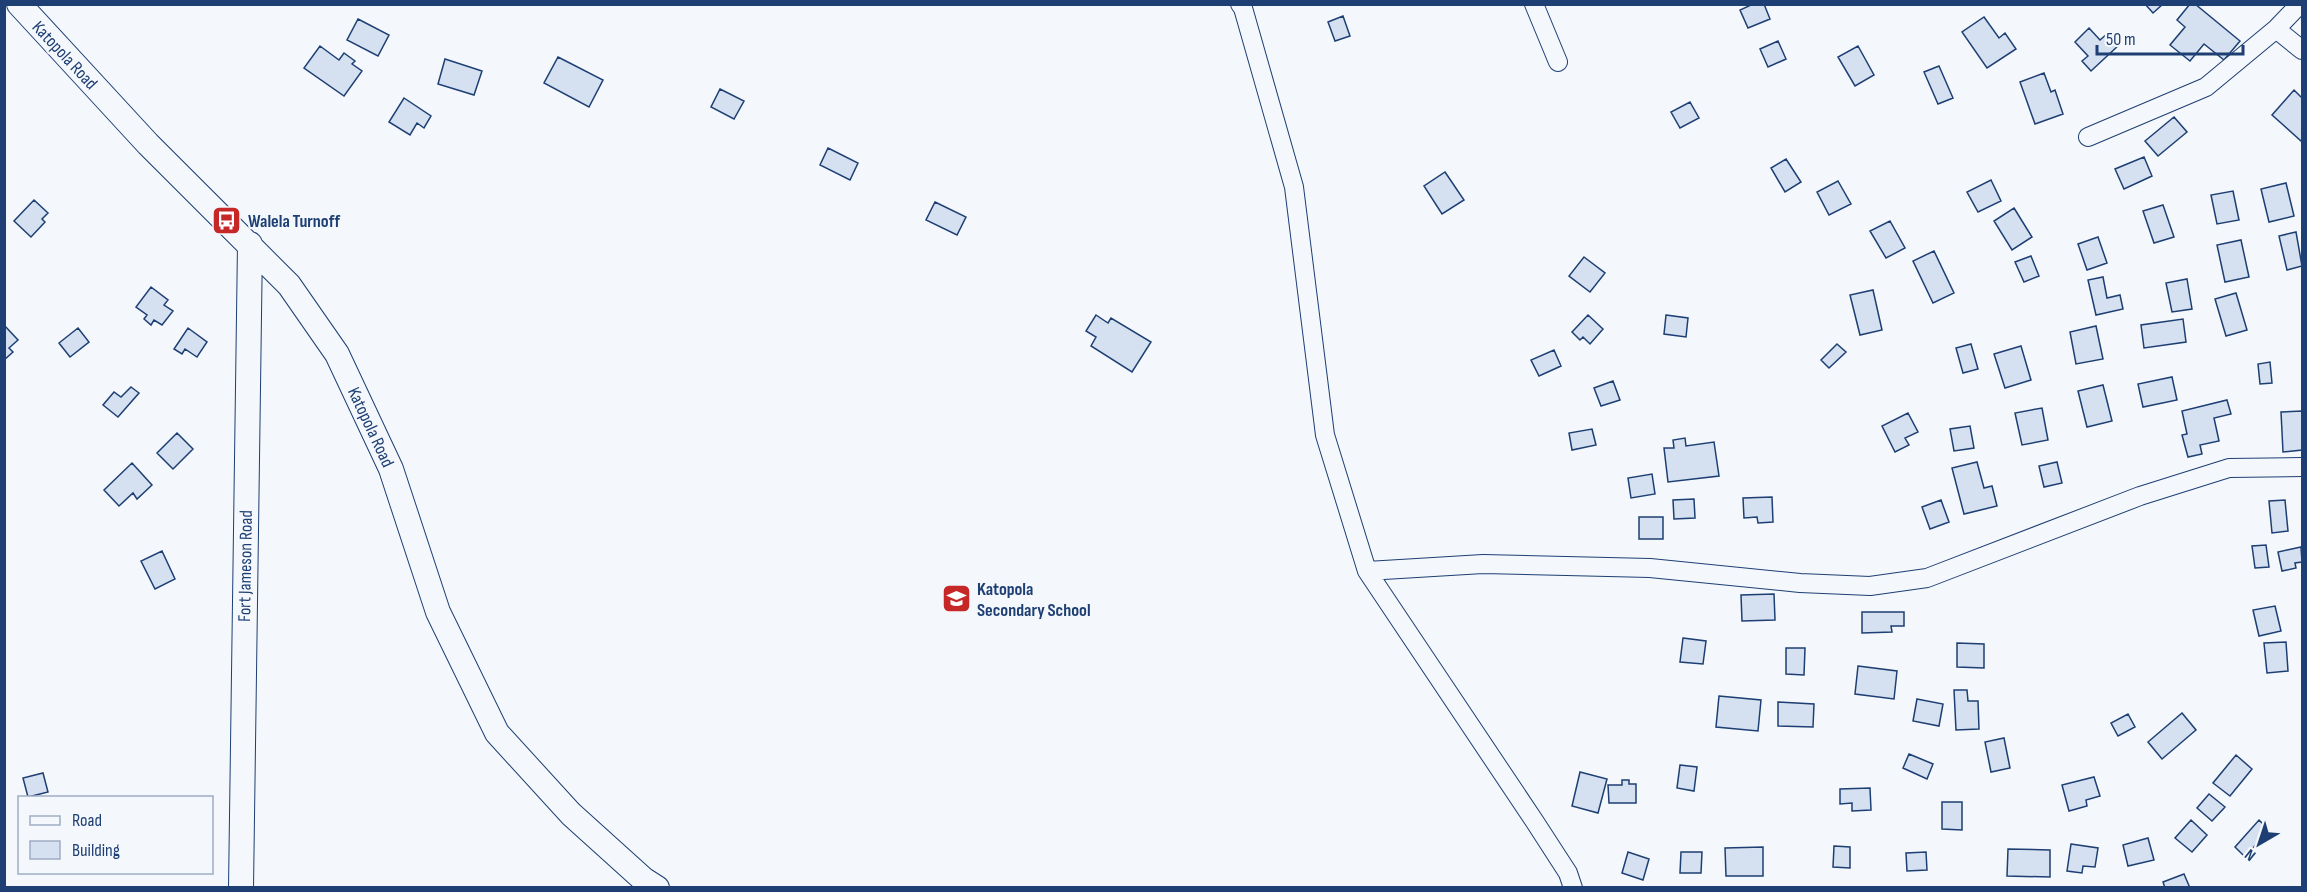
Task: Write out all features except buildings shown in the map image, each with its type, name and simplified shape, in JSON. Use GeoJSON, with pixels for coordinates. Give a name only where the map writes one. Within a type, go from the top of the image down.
{"type":"FeatureCollection","features":[{"type":"Feature","properties":{"kind":"street","name":"Katopola Road"},"geometry":{"type":"LineString","coordinates":[[19,4],[148,144],[289,285],[337,354],[391,469],[438,612],[497,734],[571,814],[643,879],[657,888]]}},
{"type":"Feature","properties":{"kind":"street"},"geometry":{"type":"LineString","coordinates":[[1534,4],[1558,62]]}},
{"type":"Feature","properties":{"kind":"street"},"geometry":{"type":"LineString","coordinates":[[2088,136],[2206,87],[2276,29],[2300,4]]}},
{"type":"Feature","properties":{"kind":"street"},"geometry":{"type":"LineString","coordinates":[[1244,6],[1294,187],[1325,435],[1367,571],[1535,822],[1568,873],[1573,888]]}},
{"type":"Feature","properties":{"kind":"street"},"geometry":{"type":"LineString","coordinates":[[2276,29],[2302,50]]}},
{"type":"Feature","properties":{"kind":"street","name":"Fort Jameson Road"},"geometry":{"type":"LineString","coordinates":[[241,888],[250,244]]}},
{"type":"Feature","properties":{"kind":"street"},"geometry":{"type":"LineString","coordinates":[[1367,571],[1483,564],[1650,568],[1800,583],[1870,586],[1927,578],[2140,496],[2229,468],[2302,467]]}},
{"type":"Feature","properties":{"kind":"place","name":"Walela Turnoff"},"geometry":{"type":"Point","coordinates":[227,221]}},
{"type":"Feature","properties":{"kind":"place","name":"Katopola Secondary School"},"geometry":{"type":"Point","coordinates":[956,599]}}]}
